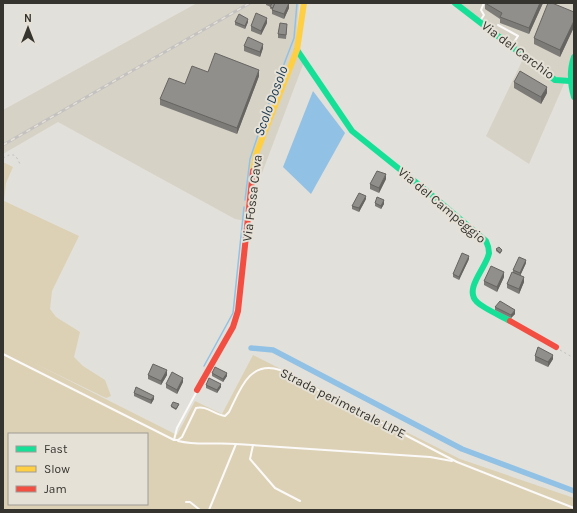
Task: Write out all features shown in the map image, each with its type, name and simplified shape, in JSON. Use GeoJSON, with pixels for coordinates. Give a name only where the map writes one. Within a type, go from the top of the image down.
{"type":"FeatureCollection","features":[{"type":"Feature","properties":{"kind":"street","name":"Via Fossa Cava"},"geometry":{"type":"LineString","coordinates":[[197,390],[233,327],[237,317],[256,154],[297,50],[304,3]]}},
{"type":"Feature","properties":{"kind":"street","name":"Via del Cerchio"},"geometry":{"type":"LineString","coordinates":[[456,3],[555,80],[570,81],[574,97]]}},
{"type":"Feature","properties":{"kind":"street","name":"Via del Campeggio"},"geometry":{"type":"LineString","coordinates":[[297,50],[358,138],[428,192],[490,246],[490,253],[474,286],[473,294],[477,302],[556,347]]}},
{"type":"Feature","properties":{"kind":"street"},"geometry":{"type":"LineString","coordinates":[[570,81],[574,58]]}},
{"type":"Feature","properties":{"kind":"lane"},"geometry":{"type":"LineString","coordinates":[[479,21],[484,15],[481,10],[484,3]]}},
{"type":"Feature","properties":{"kind":"lane"},"geometry":{"type":"LineString","coordinates":[[498,25],[518,36],[511,46]]}},
{"type":"Feature","properties":{"kind":"lane","name":"Strada perimetrale LIPE"},"geometry":{"type":"LineString","coordinates":[[3,354],[174,440],[197,444],[236,444],[430,457],[457,462]]}},
{"type":"Feature","properties":{"kind":"lane","name":"Strada perimetrale LIPE"},"geometry":{"type":"LineString","coordinates":[[174,440],[178,440],[182,437],[196,408],[202,407],[225,416],[229,412],[246,379],[258,369],[271,367],[280,370],[457,462],[574,508]]}},
{"type":"Feature","properties":{"kind":"lane"},"geometry":{"type":"LineString","coordinates":[[174,440],[178,428],[197,390]]}},
{"type":"Feature","properties":{"kind":"lane"},"geometry":{"type":"LineString","coordinates":[[209,510],[236,444]]}},
{"type":"Feature","properties":{"kind":"lane"},"geometry":{"type":"LineString","coordinates":[[253,445],[250,459],[275,488],[300,501]]}},
{"type":"Feature","properties":{"kind":"lane"},"geometry":{"type":"LineString","coordinates":[[186,502],[190,502],[200,510]]}},
{"type":"Feature","properties":{"kind":"path"},"geometry":{"type":"LineString","coordinates":[[3,158],[9,155],[14,155],[20,164]]}},
{"type":"Feature","properties":{"kind":"path"},"geometry":{"type":"LineString","coordinates":[[556,347],[574,358]]}},
{"type":"Feature","properties":{"kind":"shaded area"},"geometry":{"type":"Polygon","coordinates":[[[197,3],[299,3],[296,39],[304,62],[262,173],[250,174],[246,221],[235,219],[58,122],[3,154],[3,110],[197,3]]]}},
{"type":"Feature","properties":{"kind":"shaded area"},"geometry":{"type":"Polygon","coordinates":[[[450,3],[574,3],[574,61],[529,164],[486,136],[523,59],[450,3]]]}},
{"type":"Feature","properties":{"kind":"shaded area"},"geometry":{"type":"Polygon","coordinates":[[[3,162],[13,167],[6,183],[4,201],[79,236],[52,291],[50,309],[56,317],[80,332],[74,357],[83,366],[105,380],[111,396],[106,398],[34,363],[177,435],[195,401],[222,414],[253,355],[460,459],[574,498],[574,510],[3,510],[3,162]]]}},
{"type":"Feature","properties":{"kind":"water"},"geometry":{"type":"Polygon","coordinates":[[[313,91],[345,133],[311,194],[283,167],[313,91]]]}},
{"type":"Feature","properties":{"kind":"building"},"geometry":{"type":"Polygon","coordinates":[[[272,3],[275,3],[273,8],[270,7],[272,3]]]}},
{"type":"Feature","properties":{"kind":"building"},"geometry":{"type":"Polygon","coordinates":[[[275,3],[289,3],[284,14],[272,10],[275,3]]]}},
{"type":"Feature","properties":{"kind":"building"},"geometry":{"type":"Polygon","coordinates":[[[485,3],[540,3],[529,28],[500,17],[502,13],[485,3]]]}},
{"type":"Feature","properties":{"kind":"building"},"geometry":{"type":"Polygon","coordinates":[[[548,3],[552,3],[574,12],[574,21],[560,50],[534,38],[548,3]]]}},
{"type":"Feature","properties":{"kind":"building"},"geometry":{"type":"Polygon","coordinates":[[[256,13],[267,18],[261,31],[251,26],[256,13]]]}},
{"type":"Feature","properties":{"kind":"building"},"geometry":{"type":"Polygon","coordinates":[[[239,14],[248,19],[245,26],[235,22],[239,14]]]}},
{"type":"Feature","properties":{"kind":"building"},"geometry":{"type":"Polygon","coordinates":[[[280,23],[287,24],[286,35],[278,34],[280,23]]]}},
{"type":"Feature","properties":{"kind":"building"},"geometry":{"type":"Polygon","coordinates":[[[248,37],[263,44],[260,52],[244,46],[248,37]]]}},
{"type":"Feature","properties":{"kind":"building"},"geometry":{"type":"Polygon","coordinates":[[[215,53],[259,70],[237,128],[160,99],[169,78],[185,84],[192,66],[208,72],[215,53]]]}},
{"type":"Feature","properties":{"kind":"building"},"geometry":{"type":"Polygon","coordinates":[[[520,71],[547,87],[541,97],[514,82],[520,71]]]}},
{"type":"Feature","properties":{"kind":"building"},"geometry":{"type":"Polygon","coordinates":[[[377,171],[386,174],[379,188],[370,184],[377,171]]]}},
{"type":"Feature","properties":{"kind":"building"},"geometry":{"type":"Polygon","coordinates":[[[359,193],[366,196],[359,208],[352,206],[359,193]]]}},
{"type":"Feature","properties":{"kind":"building"},"geometry":{"type":"Polygon","coordinates":[[[377,197],[384,200],[381,206],[375,203],[377,197]]]}},
{"type":"Feature","properties":{"kind":"building"},"geometry":{"type":"Polygon","coordinates":[[[499,247],[502,250],[500,253],[496,249],[499,247]]]}},
{"type":"Feature","properties":{"kind":"building"},"geometry":{"type":"Polygon","coordinates":[[[462,253],[469,256],[459,277],[453,274],[462,253]]]}},
{"type":"Feature","properties":{"kind":"building"},"geometry":{"type":"Polygon","coordinates":[[[519,257],[526,260],[520,273],[513,270],[519,257]]]}},
{"type":"Feature","properties":{"kind":"building"},"geometry":{"type":"Polygon","coordinates":[[[491,266],[504,272],[497,287],[484,281],[491,266]]]}},
{"type":"Feature","properties":{"kind":"building"},"geometry":{"type":"Polygon","coordinates":[[[512,272],[524,277],[519,289],[507,284],[512,272]]]}},
{"type":"Feature","properties":{"kind":"building"},"geometry":{"type":"Polygon","coordinates":[[[500,301],[515,310],[511,315],[495,307],[500,301]]]}},
{"type":"Feature","properties":{"kind":"building"},"geometry":{"type":"Polygon","coordinates":[[[538,347],[553,355],[548,362],[535,356],[538,347]]]}},
{"type":"Feature","properties":{"kind":"building"},"geometry":{"type":"Polygon","coordinates":[[[153,364],[167,370],[161,381],[148,375],[153,364]]]}},
{"type":"Feature","properties":{"kind":"building"},"geometry":{"type":"Polygon","coordinates":[[[215,367],[227,373],[223,379],[212,373],[215,367]]]}},
{"type":"Feature","properties":{"kind":"building"},"geometry":{"type":"Polygon","coordinates":[[[172,372],[183,378],[177,390],[166,384],[172,372]]]}},
{"type":"Feature","properties":{"kind":"building"},"geometry":{"type":"Polygon","coordinates":[[[209,378],[221,384],[217,390],[206,385],[209,378]]]}},
{"type":"Feature","properties":{"kind":"building"},"geometry":{"type":"Polygon","coordinates":[[[136,387],[154,396],[151,400],[134,393],[136,387]]]}},
{"type":"Feature","properties":{"kind":"building"},"geometry":{"type":"Polygon","coordinates":[[[173,402],[179,404],[176,409],[171,406],[173,402]]]}},
{"type":"Feature","properties":{"kind":"waterway","name":"Scolo Dosolo"},"geometry":{"type":"LineString","coordinates":[[245,200],[250,159],[265,114],[294,38],[297,3]]}},
{"type":"Feature","properties":{"kind":"waterway","name":"Scolo Dosolo"},"geometry":{"type":"LineString","coordinates":[[204,366],[233,313],[244,207]]}},
{"type":"Feature","properties":{"kind":"waterway"},"geometry":{"type":"LineString","coordinates":[[251,348],[273,350],[462,449],[574,491]]}},
{"type":"Feature","properties":{"kind":"railway"},"geometry":{"type":"LineString","coordinates":[[3,145],[250,3]]}},
{"type":"Feature","properties":{"kind":"traffic: fast"},"geometry":{"type":"LineString","coordinates":[[455,3],[555,80],[570,81]]}},
{"type":"Feature","properties":{"kind":"traffic: fast"},"geometry":{"type":"LineString","coordinates":[[297,50],[352,131],[486,241],[489,253],[474,284],[473,297],[483,307],[510,321]]}},
{"type":"Feature","properties":{"kind":"traffic: fast"},"geometry":{"type":"LineString","coordinates":[[574,57],[571,67],[574,97]]}},
{"type":"Feature","properties":{"kind":"traffic: slow"},"geometry":{"type":"LineString","coordinates":[[253,171],[256,154],[297,50],[304,3]]}},
{"type":"Feature","properties":{"kind":"traffic: jam"},"geometry":{"type":"LineString","coordinates":[[197,390],[233,327],[238,311],[253,171]]}},
{"type":"Feature","properties":{"kind":"traffic: jam"},"geometry":{"type":"LineString","coordinates":[[510,321],[556,347]]}}]}
